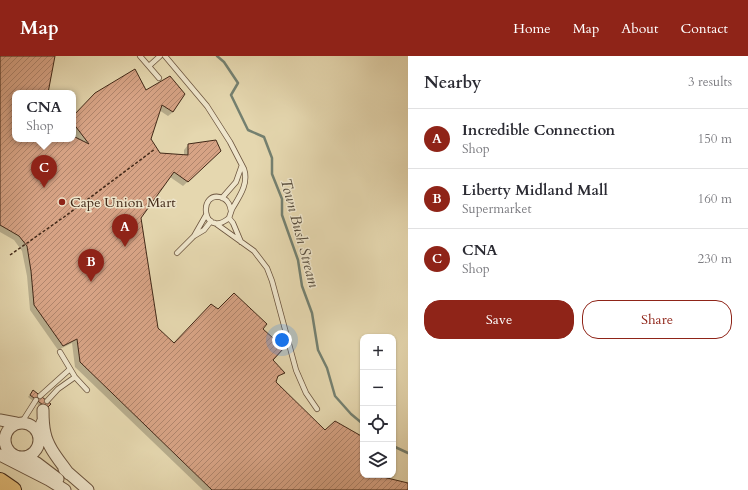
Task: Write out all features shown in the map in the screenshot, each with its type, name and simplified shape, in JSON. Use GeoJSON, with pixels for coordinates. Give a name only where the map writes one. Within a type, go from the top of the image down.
{"type":"FeatureCollection","features":[{"type":"Feature","properties":{"kind":"highway"},"geometry":{"type":"LineString","coordinates":[[0,481],[13,490]]}},
{"type":"Feature","properties":{"kind":"street"},"geometry":{"type":"LineString","coordinates":[[45,406],[44,430],[46,439],[69,474]]}},
{"type":"Feature","properties":{"kind":"street"},"geometry":{"type":"LineString","coordinates":[[0,420],[29,424],[38,435],[47,452],[88,490]]}},
{"type":"Feature","properties":{"kind":"street"},"geometry":{"type":"LineString","coordinates":[[2,448],[6,432],[10,427],[19,423]]}},
{"type":"Feature","properties":{"kind":"street"},"geometry":{"type":"LineString","coordinates":[[26,457],[37,448],[38,435]]}},
{"type":"Feature","properties":{"kind":"street"},"geometry":{"type":"LineString","coordinates":[[2,448],[16,456],[26,457],[38,463],[73,490]]}},
{"type":"Feature","properties":{"kind":"street"},"geometry":{"type":"LineString","coordinates":[[2,448],[65,490]]}},
{"type":"Feature","properties":{"kind":"lane"},"geometry":{"type":"LineString","coordinates":[[140,56],[159,78]]}},
{"type":"Feature","properties":{"kind":"lane"},"geometry":{"type":"LineString","coordinates":[[149,66],[160,56]]}},
{"type":"Feature","properties":{"kind":"lane"},"geometry":{"type":"LineString","coordinates":[[165,56],[207,106],[230,142],[246,173],[245,185],[242,193],[228,218],[220,224],[212,222]]}},
{"type":"Feature","properties":{"kind":"lane"},"geometry":{"type":"LineString","coordinates":[[222,198],[236,182],[242,165]]}},
{"type":"Feature","properties":{"kind":"lane"},"geometry":{"type":"LineString","coordinates":[[231,211],[227,201],[216,197],[211,199],[205,209],[206,215],[212,222],[254,251],[267,268],[272,281],[296,370],[306,393],[317,409]]}},
{"type":"Feature","properties":{"kind":"lane"},"geometry":{"type":"LineString","coordinates":[[194,236],[206,215]]}},
{"type":"Feature","properties":{"kind":"lane"},"geometry":{"type":"LineString","coordinates":[[228,218],[233,222],[241,242]]}},
{"type":"Feature","properties":{"kind":"lane"},"geometry":{"type":"LineString","coordinates":[[177,253],[194,236],[204,230],[212,222]]}},
{"type":"Feature","properties":{"kind":"lane"},"geometry":{"type":"LineString","coordinates":[[60,352],[70,369],[87,390]]}},
{"type":"Feature","properties":{"kind":"lane"},"geometry":{"type":"LineString","coordinates":[[40,396],[70,369]]}},
{"type":"Feature","properties":{"kind":"lane"},"geometry":{"type":"LineString","coordinates":[[38,435],[45,406],[58,389],[76,377]]}},
{"type":"Feature","properties":{"kind":"lane"},"geometry":{"type":"LineString","coordinates":[[19,423],[36,400]]}},
{"type":"Feature","properties":{"kind":"path"},"geometry":{"type":"LineString","coordinates":[[10,255],[155,149]]}},
{"type":"Feature","properties":{"kind":"building"},"geometry":{"type":"Polygon","coordinates":[[[0,56],[55,56],[49,90],[12,90],[12,142],[76,142],[76,138],[89,144],[76,127],[76,113],[95,93],[135,69],[146,90],[170,76],[185,94],[173,112],[162,105],[151,139],[160,153],[188,155],[188,144],[216,140],[221,151],[188,182],[174,172],[141,218],[158,328],[174,343],[211,304],[218,309],[234,293],[267,324],[263,329],[284,348],[273,360],[285,373],[278,376],[276,382],[325,430],[335,421],[360,435],[360,478],[387,478],[408,483],[408,490],[212,490],[80,362],[77,339],[63,346],[34,305],[27,246],[19,236],[0,225],[0,56]]]}},
{"type":"Feature","properties":{"kind":"building"},"geometry":{"type":"Polygon","coordinates":[[[33,390],[51,404],[47,408],[30,395],[33,390]]]}},
{"type":"Feature","properties":{"kind":"waterway","name":"Town Bush Stream"},"geometry":{"type":"LineString","coordinates":[[217,56],[224,62],[238,83],[231,95],[248,130],[264,137],[272,158],[272,174],[282,199],[282,215],[298,260],[302,286],[312,313],[318,350],[327,368],[335,396],[360,422]]}},
{"type":"Feature","properties":{"kind":"waterway","name":"Town Bush Stream"},"geometry":{"type":"LineString","coordinates":[[396,447],[408,453]]}},
{"type":"Feature","properties":{"kind":"place","name":"CNA"},"geometry":{"type":"Point","coordinates":[44,188]}},
{"type":"Feature","properties":{"kind":"place","name":"Cape Union Mart"},"geometry":{"type":"Point","coordinates":[62,202]}},
{"type":"Feature","properties":{"kind":"place","name":"Incredible Connection"},"geometry":{"type":"Point","coordinates":[125,247]}},
{"type":"Feature","properties":{"kind":"place","name":"Liberty Midland Mall"},"geometry":{"type":"Point","coordinates":[91,282]}}]}
